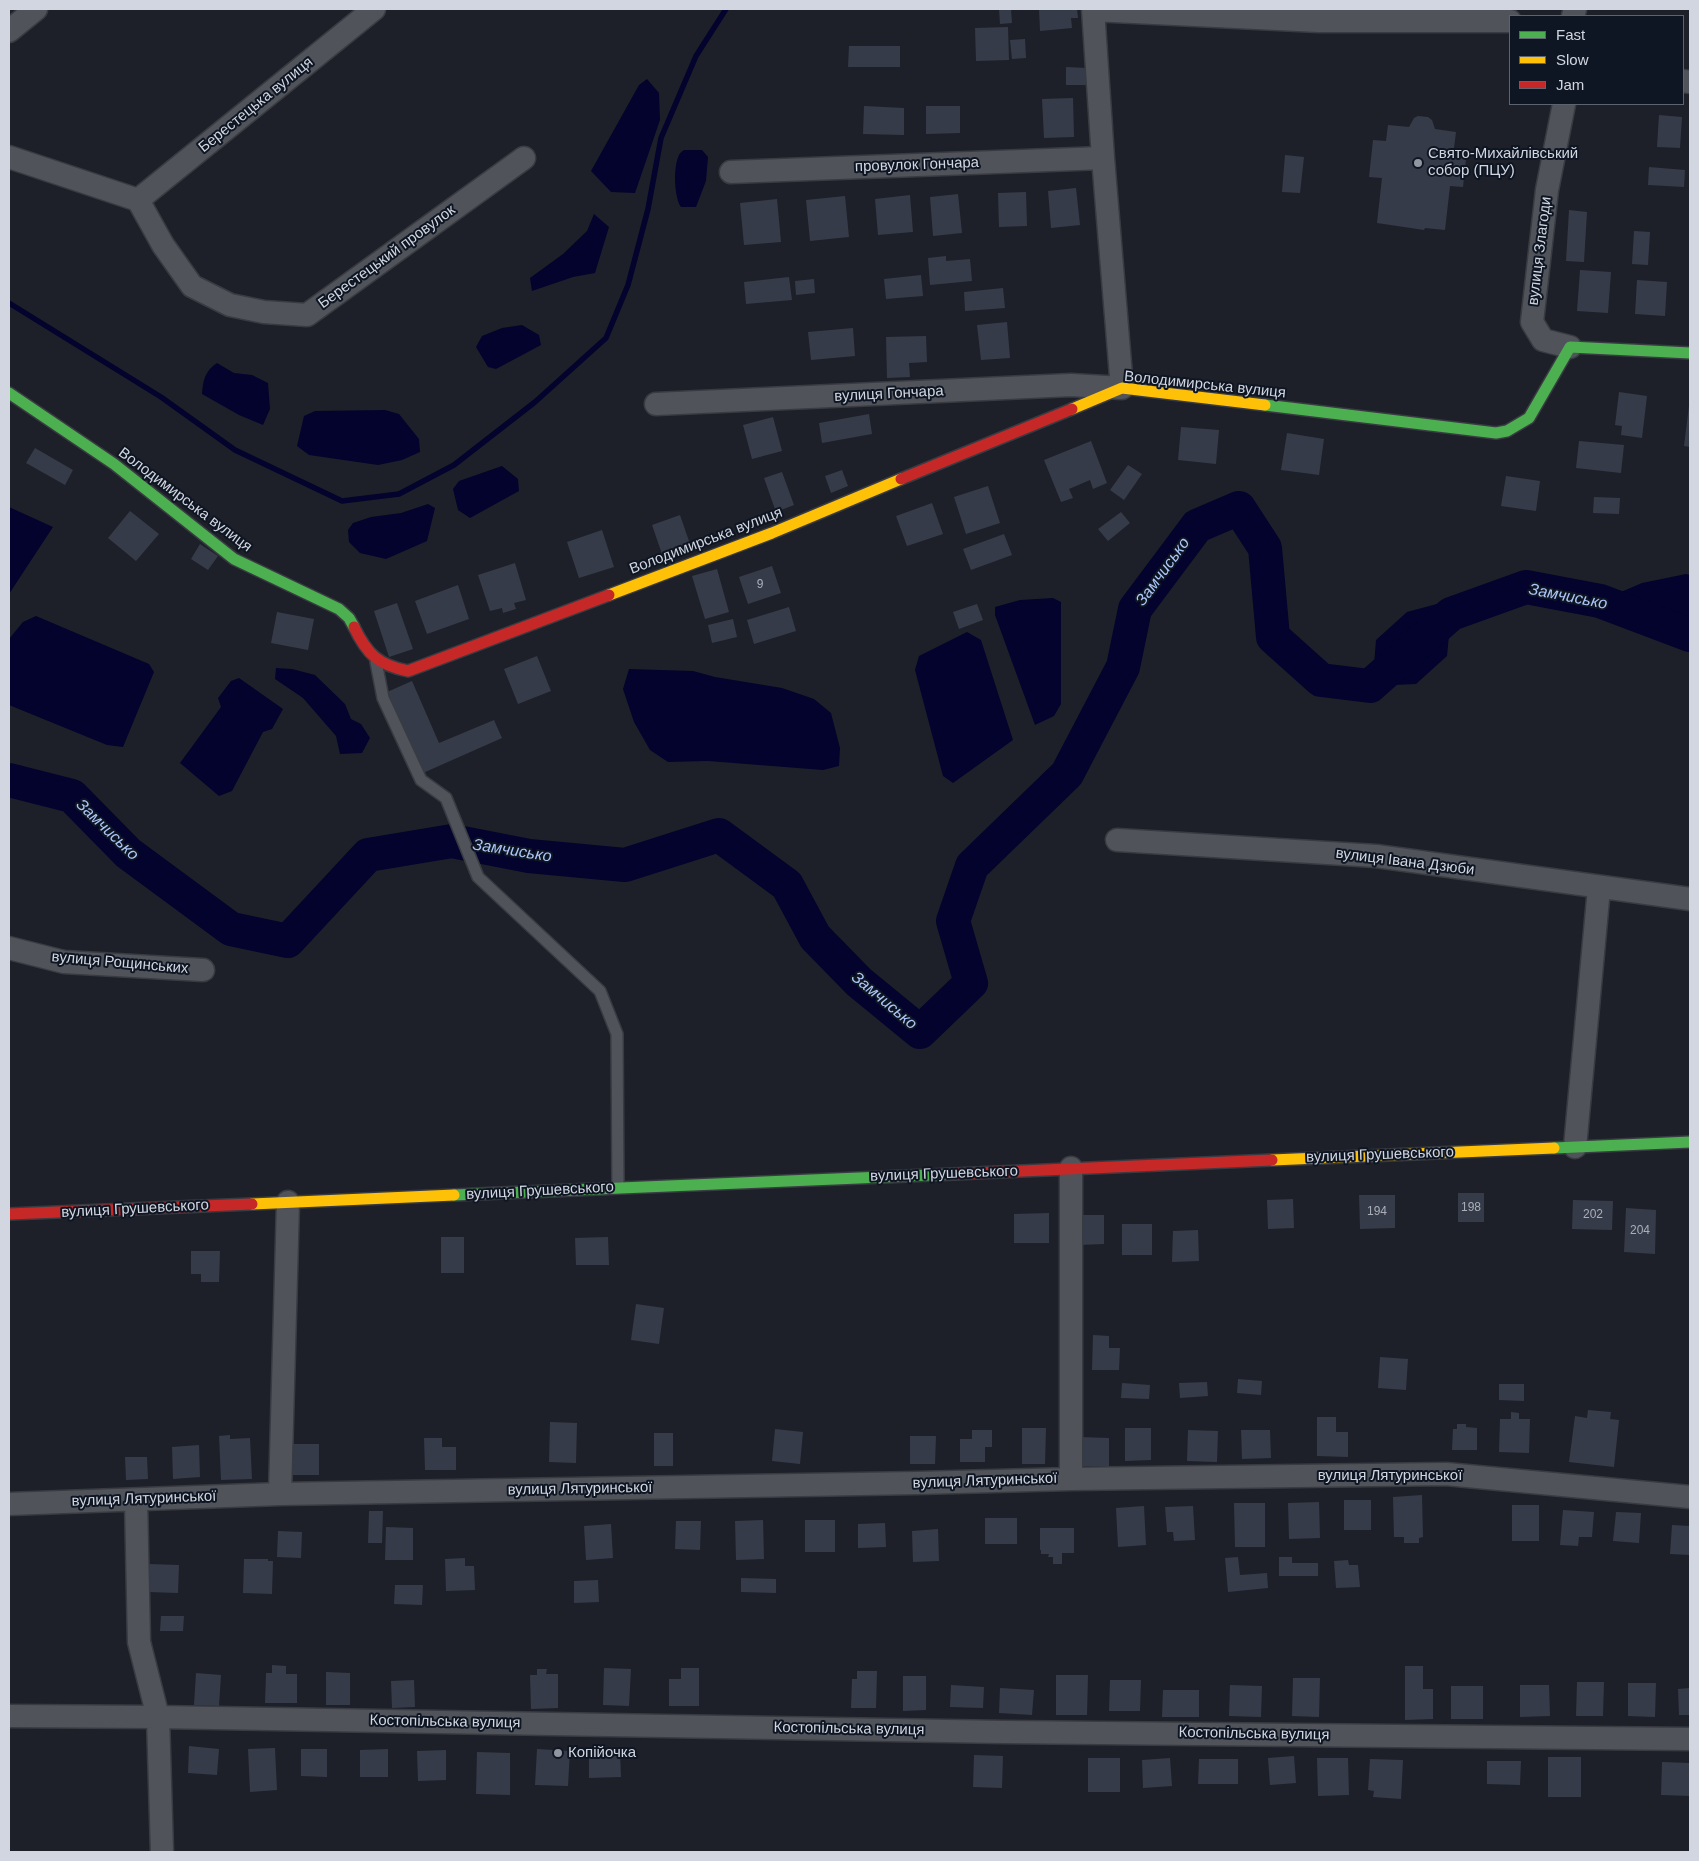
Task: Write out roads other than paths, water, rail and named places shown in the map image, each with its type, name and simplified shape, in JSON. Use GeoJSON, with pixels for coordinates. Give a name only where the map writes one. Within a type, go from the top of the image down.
{"type":"FeatureCollection","features":[{"type":"Feature","properties":{"kind":"street"},"geometry":{"type":"LineString","coordinates":[[9,31],[36,9]]}},
{"type":"Feature","properties":{"kind":"street","name":"Берестецька вулиця"},"geometry":{"type":"LineString","coordinates":[[138,200],[374,9]]}},
{"type":"Feature","properties":{"kind":"street"},"geometry":{"type":"LineString","coordinates":[[1122,388],[1093,9],[1509,21]]}},
{"type":"Feature","properties":{"kind":"street","name":"вулиця Злагоди"},"geometry":{"type":"LineString","coordinates":[[1564,105],[1548,190],[1532,322],[1543,340],[1570,347]]}},
{"type":"Feature","properties":{"kind":"street"},"geometry":{"type":"LineString","coordinates":[[9,156],[138,200]]}},
{"type":"Feature","properties":{"kind":"street","name":"Берестецький провулок"},"geometry":{"type":"LineString","coordinates":[[138,200],[163,245],[192,286],[230,305],[264,312],[307,315],[524,158]]}},
{"type":"Feature","properties":{"kind":"street","name":"провулок Гончара"},"geometry":{"type":"LineString","coordinates":[[732,172],[1103,158]]}},
{"type":"Feature","properties":{"kind":"street"},"geometry":{"type":"LineString","coordinates":[[1570,347],[1690,353]]}},
{"type":"Feature","properties":{"kind":"street","name":"Володимирська вулиця"},"geometry":{"type":"LineString","coordinates":[[9,393],[114,464],[234,559],[328,603],[348,615],[360,639],[376,660],[392,668],[408,671],[772,533],[1122,388],[1496,433],[1507,431],[1529,418],[1570,347]]}},
{"type":"Feature","properties":{"kind":"street","name":"вулиця Гончара"},"geometry":{"type":"LineString","coordinates":[[656,404],[1071,385],[1122,388]]}},
{"type":"Feature","properties":{"kind":"street","name":"вулиця Івана Дзюби"},"geometry":{"type":"LineString","coordinates":[[1117,840],[1376,856],[1690,899]]}},
{"type":"Feature","properties":{"kind":"street"},"geometry":{"type":"LineString","coordinates":[[1575,1147],[1599,888]]}},
{"type":"Feature","properties":{"kind":"street","name":"вулиця Рощинських"},"geometry":{"type":"LineString","coordinates":[[9,948],[64,962],[203,970]]}},
{"type":"Feature","properties":{"kind":"street","name":"вулиця Грушевського"},"geometry":{"type":"LineString","coordinates":[[9,1214],[1690,1142]]}},
{"type":"Feature","properties":{"kind":"street"},"geometry":{"type":"LineString","coordinates":[[1070,1168],[1071,1479]]}},
{"type":"Feature","properties":{"kind":"street"},"geometry":{"type":"LineString","coordinates":[[280,1494],[288,1202]]}},
{"type":"Feature","properties":{"kind":"street","name":"вулиця Лятуринської"},"geometry":{"type":"LineString","coordinates":[[9,1504],[280,1494],[1446,1474],[1690,1497]]}},
{"type":"Feature","properties":{"kind":"street"},"geometry":{"type":"LineString","coordinates":[[136,1500],[139,1642],[158,1717],[162,1852]]}},
{"type":"Feature","properties":{"kind":"street","name":"Костопільська вулиця"},"geometry":{"type":"LineString","coordinates":[[9,1716],[993,1732],[1690,1739]]}},
{"type":"Feature","properties":{"kind":"lane"},"geometry":{"type":"LineString","coordinates":[[376,660],[383,698],[421,780],[446,798],[478,878],[600,991],[617,1034],[618,1188]]}},
{"type":"Feature","properties":{"kind":"water"},"geometry":{"type":"Polygon","coordinates":[[[647,79],[659,93],[660,120],[635,193],[611,192],[591,171],[639,85],[647,79]]]}},
{"type":"Feature","properties":{"kind":"water"},"geometry":{"type":"Polygon","coordinates":[[[684,150],[702,150],[708,157],[706,181],[696,207],[681,207],[677,196],[675,182],[677,160],[684,150]]]}},
{"type":"Feature","properties":{"kind":"water"},"geometry":{"type":"Polygon","coordinates":[[[594,214],[609,227],[595,273],[573,277],[532,291],[530,278],[563,254],[587,231],[594,214]]]}},
{"type":"Feature","properties":{"kind":"water"},"geometry":{"type":"Polygon","coordinates":[[[522,325],[539,335],[541,345],[496,369],[488,367],[476,347],[482,336],[502,328],[522,325]]]}},
{"type":"Feature","properties":{"kind":"water"},"geometry":{"type":"Polygon","coordinates":[[[217,363],[234,373],[252,375],[268,383],[270,409],[263,425],[239,415],[202,394],[205,376],[217,363]]]}},
{"type":"Feature","properties":{"kind":"water"},"geometry":{"type":"Polygon","coordinates":[[[385,410],[399,414],[419,439],[420,452],[402,460],[378,465],[309,455],[297,446],[304,416],[315,411],[385,410]]]}},
{"type":"Feature","properties":{"kind":"water"},"geometry":{"type":"Polygon","coordinates":[[[502,466],[518,479],[519,491],[470,518],[458,510],[453,489],[459,481],[502,466]]]}},
{"type":"Feature","properties":{"kind":"water"},"geometry":{"type":"Polygon","coordinates":[[[428,504],[435,508],[427,541],[386,559],[360,553],[349,542],[348,530],[353,523],[371,517],[401,513],[428,504]]]}},
{"type":"Feature","properties":{"kind":"water"},"geometry":{"type":"Polygon","coordinates":[[[9,507],[53,527],[9,594],[9,507]]]}},
{"type":"Feature","properties":{"kind":"water"},"geometry":{"type":"Polygon","coordinates":[[[1686,574],[1690,575],[1690,637],[1638,624],[1600,601],[1642,583],[1686,574]]]}},
{"type":"Feature","properties":{"kind":"water"},"geometry":{"type":"Polygon","coordinates":[[[1053,598],[1061,602],[1061,704],[1054,716],[1035,725],[995,615],[995,607],[1020,600],[1053,598]]]}},
{"type":"Feature","properties":{"kind":"water"},"geometry":{"type":"Polygon","coordinates":[[[1448,601],[1451,614],[1447,656],[1416,684],[1370,686],[1368,676],[1374,665],[1376,640],[1407,612],[1448,601]]]}},
{"type":"Feature","properties":{"kind":"water"},"geometry":{"type":"Polygon","coordinates":[[[36,616],[149,664],[154,672],[123,747],[107,745],[9,705],[9,639],[23,622],[36,616]]]}},
{"type":"Feature","properties":{"kind":"water"},"geometry":{"type":"Polygon","coordinates":[[[967,632],[981,640],[1013,740],[953,783],[943,776],[915,670],[919,656],[967,632]]]}},
{"type":"Feature","properties":{"kind":"water"},"geometry":{"type":"Polygon","coordinates":[[[276,668],[292,669],[315,675],[345,704],[351,719],[361,724],[370,738],[362,753],[340,754],[336,736],[303,698],[275,679],[276,668]]]}},
{"type":"Feature","properties":{"kind":"water"},"geometry":{"type":"Polygon","coordinates":[[[629,669],[693,671],[715,677],[782,688],[814,699],[831,713],[840,748],[839,766],[823,770],[708,761],[668,762],[650,750],[634,722],[623,689],[629,669]]]}},
{"type":"Feature","properties":{"kind":"water"},"geometry":{"type":"Polygon","coordinates":[[[239,678],[283,709],[272,729],[263,732],[232,791],[219,796],[180,763],[221,707],[218,698],[231,681],[239,678]]]}},
{"type":"Feature","properties":{"kind":"water"},"geometry":{"type":"Polygon","coordinates":[[[9,766],[58,780],[72,796],[61,806],[9,790],[9,766]]]}},
{"type":"Feature","properties":{"kind":"waterway"},"geometry":{"type":"LineString","coordinates":[[9,303],[161,397],[235,450],[342,501],[399,494],[454,465],[535,402],[606,338],[628,285],[648,209],[661,138],[696,56],[726,9]]}},
{"type":"Feature","properties":{"kind":"waterway","name":"Замчисько"},"geometry":{"type":"LineString","coordinates":[[9,780],[72,796],[128,853],[231,929],[288,941],[368,855],[452,841],[529,856],[625,865],[719,835],[787,885],[815,937],[859,982],[920,1032],[971,983],[953,921],[972,866],[1067,774],[1123,667],[1135,609],[1197,526],[1239,508],[1265,548],[1273,637],[1321,680],[1370,686],[1451,614],[1526,587],[1600,601],[1690,635]]}},
{"type":"Feature","properties":{"kind":"place","name":"Свято-Михайлівський собор (ПЦУ)"},"geometry":{"type":"Point","coordinates":[1418,163]}},
{"type":"Feature","properties":{"kind":"place","name":"Копійочка"},"geometry":{"type":"Point","coordinates":[558,1753]}}]}
